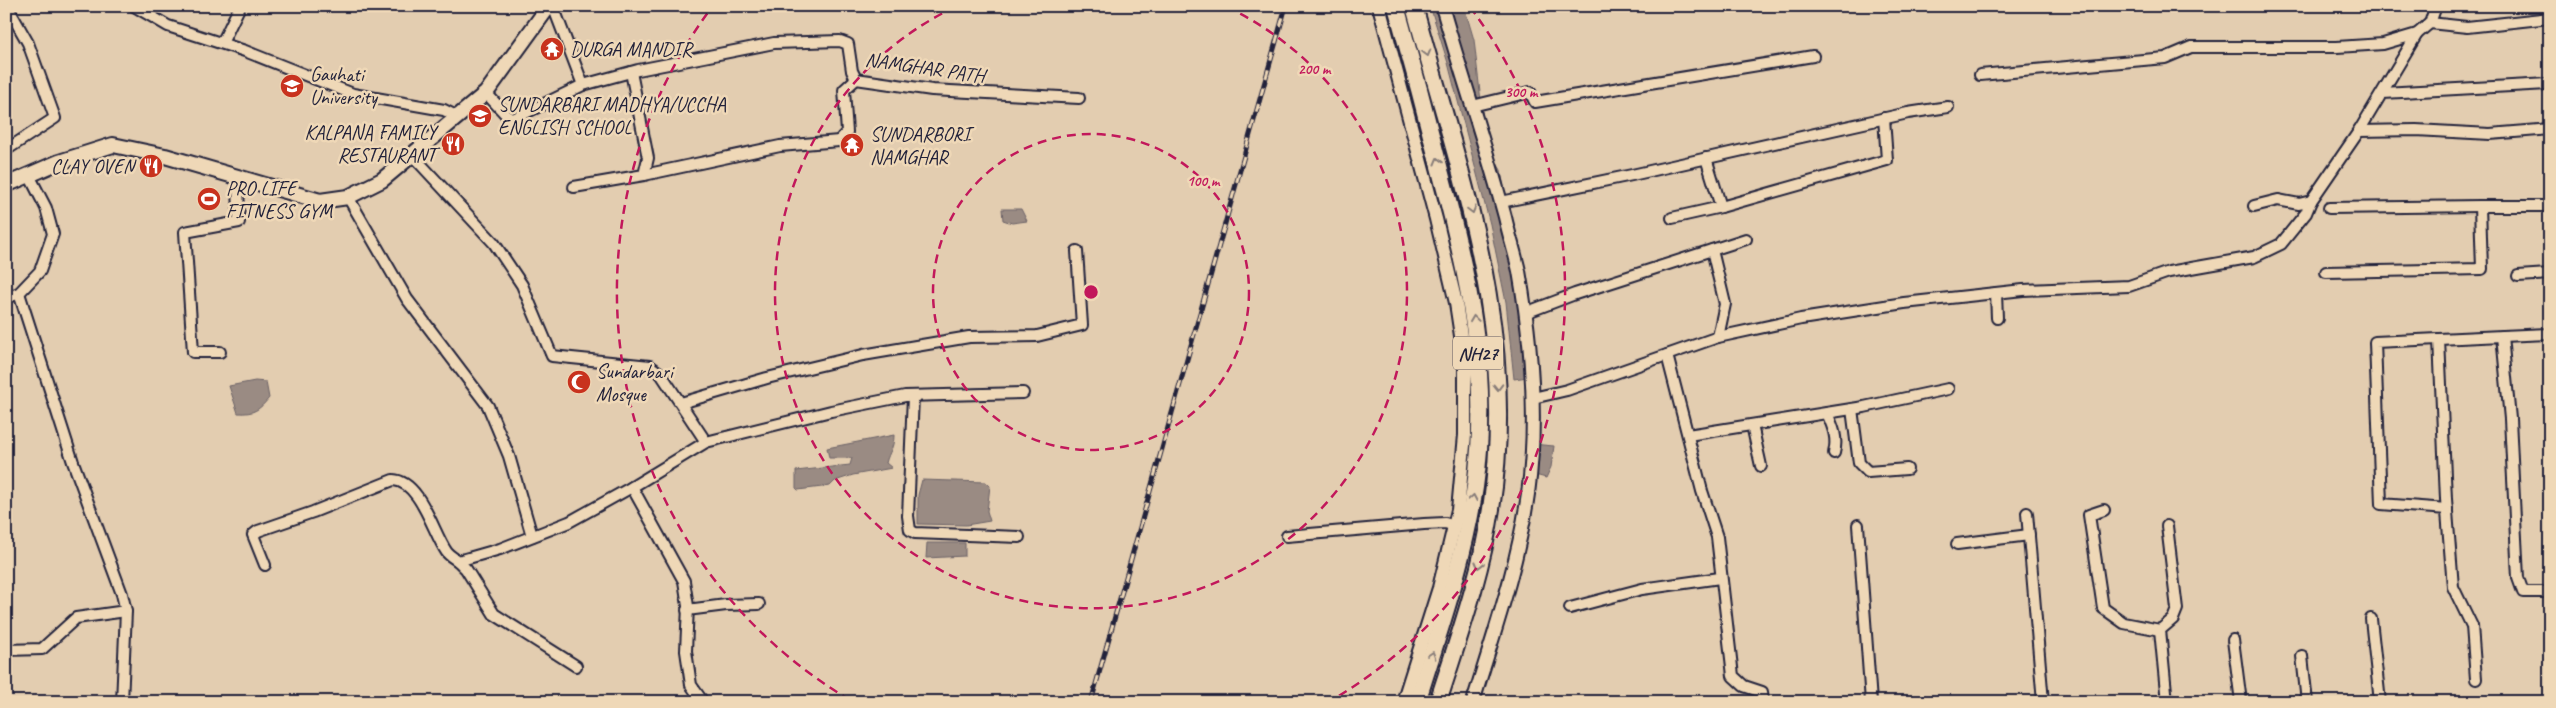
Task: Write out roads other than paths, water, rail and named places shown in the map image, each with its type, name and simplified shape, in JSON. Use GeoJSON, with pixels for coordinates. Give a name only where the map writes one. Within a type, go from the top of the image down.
{"type":"FeatureCollection","features":[{"type":"Feature","properties":{"kind":"highway","name":"NH27"},"geometry":{"type":"LineString","coordinates":[[1396,6],[1465,263],[1475,321],[1480,372],[1478,452],[1467,532],[1452,592],[1417,702]]}},
{"type":"Feature","properties":{"kind":"highway","name":"NH27"},"geometry":{"type":"LineString","coordinates":[[1414,6],[1472,209],[1491,305],[1498,370],[1497,456],[1491,512],[1471,596],[1438,702]]}},
{"type":"Feature","properties":{"kind":"main road"},"geometry":{"type":"LineString","coordinates":[[6,185],[59,162],[113,144],[165,156],[320,201],[348,197],[382,180],[486,93],[551,6]]}},
{"type":"Feature","properties":{"kind":"street"},"geometry":{"type":"LineString","coordinates":[[6,150],[55,118],[28,43],[7,6]]}},
{"type":"Feature","properties":{"kind":"street"},"geometry":{"type":"LineString","coordinates":[[134,6],[168,26],[222,43],[353,94],[444,110],[458,117]]}},
{"type":"Feature","properties":{"kind":"street"},"geometry":{"type":"LineString","coordinates":[[222,43],[240,6]]}},
{"type":"Feature","properties":{"kind":"street"},"geometry":{"type":"LineString","coordinates":[[551,6],[583,85]]}},
{"type":"Feature","properties":{"kind":"street"},"geometry":{"type":"LineString","coordinates":[[1379,6],[1436,219],[1456,303],[1465,362],[1465,435],[1458,510],[1439,588],[1403,702]]}},
{"type":"Feature","properties":{"kind":"street"},"geometry":{"type":"LineString","coordinates":[[1442,6],[1501,202],[1518,270],[1525,313],[1533,398],[1528,493],[1520,541],[1473,702]]}},
{"type":"Feature","properties":{"kind":"street"},"geometry":{"type":"LineString","coordinates":[[1533,398],[1567,390],[1718,337],[1802,319],[1904,303],[1996,293],[2129,286],[2169,272],[2254,257],[2281,244],[2306,213],[2383,93],[2417,34],[2430,23],[2436,6]]}},
{"type":"Feature","properties":{"kind":"street"},"geometry":{"type":"LineString","coordinates":[[2430,23],[2468,27],[2550,18]]}},
{"type":"Feature","properties":{"kind":"street"},"geometry":{"type":"LineString","coordinates":[[1980,75],[2165,58],[2192,47],[2337,47],[2383,44],[2417,34]]}},
{"type":"Feature","properties":{"kind":"street","name":"NAMGHAR PATH"},"geometry":{"type":"LineString","coordinates":[[486,93],[511,120],[583,85],[631,72],[774,44],[840,40],[848,44],[852,71],[856,79],[932,90],[1079,98]]}},
{"type":"Feature","properties":{"kind":"street"},"geometry":{"type":"LineString","coordinates":[[1472,106],[1530,92],[1535,102],[1813,56]]}},
{"type":"Feature","properties":{"kind":"street"},"geometry":{"type":"LineString","coordinates":[[631,72],[648,158],[644,175]]}},
{"type":"Feature","properties":{"kind":"street"},"geometry":{"type":"LineString","coordinates":[[574,187],[644,175],[780,146],[839,141],[847,132],[844,90],[856,79]]}},
{"type":"Feature","properties":{"kind":"street"},"geometry":{"type":"LineString","coordinates":[[2383,93],[2550,84]]}},
{"type":"Feature","properties":{"kind":"street"},"geometry":{"type":"LineString","coordinates":[[1501,202],[1884,118],[1948,107]]}},
{"type":"Feature","properties":{"kind":"street"},"geometry":{"type":"LineString","coordinates":[[1672,218],[1721,207],[1887,160],[1884,118]]}},
{"type":"Feature","properties":{"kind":"street"},"geometry":{"type":"LineString","coordinates":[[2359,131],[2416,130],[2490,134],[2550,129]]}},
{"type":"Feature","properties":{"kind":"street"},"geometry":{"type":"LineString","coordinates":[[413,156],[494,243],[522,285],[552,356],[650,366],[661,374],[706,442]]}},
{"type":"Feature","properties":{"kind":"street"},"geometry":{"type":"LineString","coordinates":[[1706,158],[1721,207]]}},
{"type":"Feature","properties":{"kind":"street"},"geometry":{"type":"LineString","coordinates":[[6,298],[19,293],[40,271],[54,234],[46,208],[30,175]]}},
{"type":"Feature","properties":{"kind":"street"},"geometry":{"type":"LineString","coordinates":[[220,352],[193,352],[185,232],[239,222],[238,178]]}},
{"type":"Feature","properties":{"kind":"street"},"geometry":{"type":"LineString","coordinates":[[348,197],[408,298],[488,406],[509,456],[532,536]]}},
{"type":"Feature","properties":{"kind":"street"},"geometry":{"type":"LineString","coordinates":[[2254,206],[2278,200],[2299,204],[2312,201]]}},
{"type":"Feature","properties":{"kind":"street"},"geometry":{"type":"LineString","coordinates":[[2326,272],[2482,269],[2480,206]]}},
{"type":"Feature","properties":{"kind":"street"},"geometry":{"type":"LineString","coordinates":[[2329,208],[2550,206]]}},
{"type":"Feature","properties":{"kind":"street"},"geometry":{"type":"LineString","coordinates":[[1525,313],[1575,294],[1746,239]]}},
{"type":"Feature","properties":{"kind":"street"},"geometry":{"type":"LineString","coordinates":[[1712,250],[1725,304],[1718,337]]}},
{"type":"Feature","properties":{"kind":"street"},"geometry":{"type":"LineString","coordinates":[[681,403],[767,378],[863,355],[969,337],[1037,336],[1082,325],[1077,251]]}},
{"type":"Feature","properties":{"kind":"street"},"geometry":{"type":"LineString","coordinates":[[2518,276],[2550,274]]}},
{"type":"Feature","properties":{"kind":"street"},"geometry":{"type":"LineString","coordinates":[[19,293],[73,462],[122,594],[126,611],[122,702]]}},
{"type":"Feature","properties":{"kind":"street"},"geometry":{"type":"LineString","coordinates":[[1996,293],[1997,318]]}},
{"type":"Feature","properties":{"kind":"street"},"geometry":{"type":"LineString","coordinates":[[2447,509],[2381,504],[2377,433],[2376,342],[2550,334]]}},
{"type":"Feature","properties":{"kind":"street"},"geometry":{"type":"LineString","coordinates":[[2502,336],[2510,419],[2518,578],[2523,592],[2550,592]]}},
{"type":"Feature","properties":{"kind":"street"},"geometry":{"type":"LineString","coordinates":[[2439,339],[2447,509],[2453,587],[2472,626],[2476,679]]}},
{"type":"Feature","properties":{"kind":"street"},"geometry":{"type":"LineString","coordinates":[[1667,355],[1702,491],[1717,537],[1720,578],[1729,628],[1733,676],[1744,686],[1762,692],[1763,702]]}},
{"type":"Feature","properties":{"kind":"street"},"geometry":{"type":"LineString","coordinates":[[1688,435],[1852,409],[1948,389]]}},
{"type":"Feature","properties":{"kind":"street"},"geometry":{"type":"LineString","coordinates":[[458,561],[570,522],[706,442],[831,411],[913,396],[1023,393]]}},
{"type":"Feature","properties":{"kind":"street"},"geometry":{"type":"LineString","coordinates":[[913,396],[908,516],[910,530],[915,533],[1019,537]]}},
{"type":"Feature","properties":{"kind":"street"},"geometry":{"type":"LineString","coordinates":[[1852,409],[1859,463],[1868,472],[1907,469]]}},
{"type":"Feature","properties":{"kind":"street"},"geometry":{"type":"LineString","coordinates":[[1827,413],[1834,429],[1836,442],[1834,453]]}},
{"type":"Feature","properties":{"kind":"street"},"geometry":{"type":"LineString","coordinates":[[1752,425],[1761,466]]}},
{"type":"Feature","properties":{"kind":"street"},"geometry":{"type":"LineString","coordinates":[[265,565],[253,535],[258,531],[313,512],[393,480],[408,485],[428,514],[446,553],[458,561],[466,570],[494,614],[576,666]]}},
{"type":"Feature","properties":{"kind":"street"},"geometry":{"type":"LineString","coordinates":[[632,487],[684,581],[687,610],[686,652],[691,685],[703,702]]}},
{"type":"Feature","properties":{"kind":"street"},"geometry":{"type":"LineString","coordinates":[[2104,510],[2089,515],[2103,608],[2124,623],[2160,630]]}},
{"type":"Feature","properties":{"kind":"street"},"geometry":{"type":"LineString","coordinates":[[2027,513],[2043,702]]}},
{"type":"Feature","properties":{"kind":"street"},"geometry":{"type":"LineString","coordinates":[[1287,536],[1438,523],[1455,526]]}},
{"type":"Feature","properties":{"kind":"street"},"geometry":{"type":"LineString","coordinates":[[1858,525],[1871,702]]}},
{"type":"Feature","properties":{"kind":"street"},"geometry":{"type":"LineString","coordinates":[[2160,630],[2173,619],[2177,609],[2167,526]]}},
{"type":"Feature","properties":{"kind":"street"},"geometry":{"type":"LineString","coordinates":[[1958,544],[2029,535]]}},
{"type":"Feature","properties":{"kind":"street"},"geometry":{"type":"LineString","coordinates":[[1570,608],[1642,589],[1720,578]]}},
{"type":"Feature","properties":{"kind":"street"},"geometry":{"type":"LineString","coordinates":[[687,610],[726,605],[759,604]]}},
{"type":"Feature","properties":{"kind":"street"},"geometry":{"type":"LineString","coordinates":[[6,650],[42,649],[76,618],[126,611]]}},
{"type":"Feature","properties":{"kind":"street"},"geometry":{"type":"LineString","coordinates":[[2371,619],[2380,702]]}},
{"type":"Feature","properties":{"kind":"street"},"geometry":{"type":"LineString","coordinates":[[2160,630],[2167,702]]}},
{"type":"Feature","properties":{"kind":"street"},"geometry":{"type":"LineString","coordinates":[[2233,640],[2241,702]]}},
{"type":"Feature","properties":{"kind":"street"},"geometry":{"type":"LineString","coordinates":[[2302,656],[2307,702]]}},
{"type":"Feature","properties":{"kind":"railway"},"geometry":{"type":"LineString","coordinates":[[1091,702],[1286,6]]}},
{"type":"Feature","properties":{"kind":"place","name":"DURGA MANDIR"},"geometry":{"type":"Point","coordinates":[552,49]}},
{"type":"Feature","properties":{"kind":"place","name":"Gauhati University"},"geometry":{"type":"Point","coordinates":[292,86]}},
{"type":"Feature","properties":{"kind":"place","name":"SUNDARBARI MADHYA/UCCHA ENGLISH SCHOOL"},"geometry":{"type":"Point","coordinates":[480,116]}},
{"type":"Feature","properties":{"kind":"place","name":"KALPANA FAMILY RESTAURANT"},"geometry":{"type":"Point","coordinates":[453,144]}},
{"type":"Feature","properties":{"kind":"place","name":"SUNDARBORI NAMGHAR"},"geometry":{"type":"Point","coordinates":[852,145]}},
{"type":"Feature","properties":{"kind":"place","name":"CLAY OVEN"},"geometry":{"type":"Point","coordinates":[151,166]}},
{"type":"Feature","properties":{"kind":"place","name":"PRO LIFE FITNESS GYM"},"geometry":{"type":"Point","coordinates":[209,199]}},
{"type":"Feature","properties":{"kind":"place","name":"Sundarbari Mosque"},"geometry":{"type":"Point","coordinates":[579,382]}}]}
